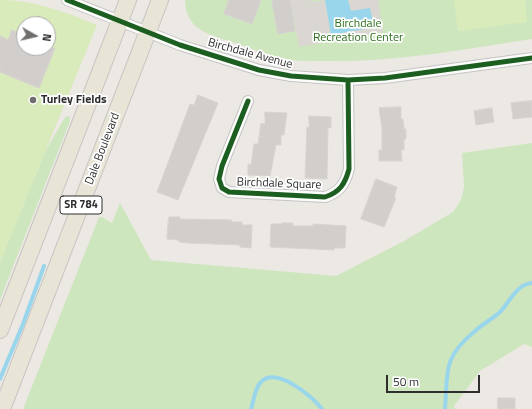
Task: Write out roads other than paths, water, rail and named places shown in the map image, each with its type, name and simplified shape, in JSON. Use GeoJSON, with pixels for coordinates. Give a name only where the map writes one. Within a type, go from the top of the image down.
{"type":"FeatureCollection","features":[{"type":"Feature","properties":{"kind":"main road","name":"SR 784"},"geometry":{"type":"LineString","coordinates":[[0,330],[128,0]]}},
{"type":"Feature","properties":{"kind":"main road","name":"Dale Boulevard"},"geometry":{"type":"LineString","coordinates":[[2,409],[160,0]]}},
{"type":"Feature","properties":{"kind":"street","name":"Birchdale Avenue"},"geometry":{"type":"LineString","coordinates":[[67,0],[180,45],[258,70],[291,76],[348,80],[385,78],[532,58]]}},
{"type":"Feature","properties":{"kind":"street","name":"Birchdale Square"},"geometry":{"type":"LineString","coordinates":[[248,101],[222,166],[219,179],[222,188],[229,192],[325,197],[334,194],[340,189],[345,182],[349,169],[348,80]]}},
{"type":"Feature","properties":{"kind":"water"},"geometry":{"type":"Polygon","coordinates":[[[325,0],[348,0],[351,11],[370,8],[374,27],[331,35],[325,0]]]}},
{"type":"Feature","properties":{"kind":"waterway"},"geometry":{"type":"LineString","coordinates":[[0,379],[23,324],[44,266]]}},
{"type":"Feature","properties":{"kind":"waterway"},"geometry":{"type":"LineString","coordinates":[[445,409],[447,376],[456,350],[477,329],[495,317],[522,286],[532,283]]}},
{"type":"Feature","properties":{"kind":"waterway"},"geometry":{"type":"LineString","coordinates":[[251,409],[259,385],[268,378],[284,380],[293,385],[310,397],[322,409]]}},
{"type":"Feature","properties":{"kind":"place","name":"Turley Fields"},"geometry":{"type":"Point","coordinates":[33,100]}},
{"type":"Feature","properties":{"kind":"park label","name":"Birchdale Recreation Center"},"geometry":{"type":"Point","coordinates":[358,31]}}]}
